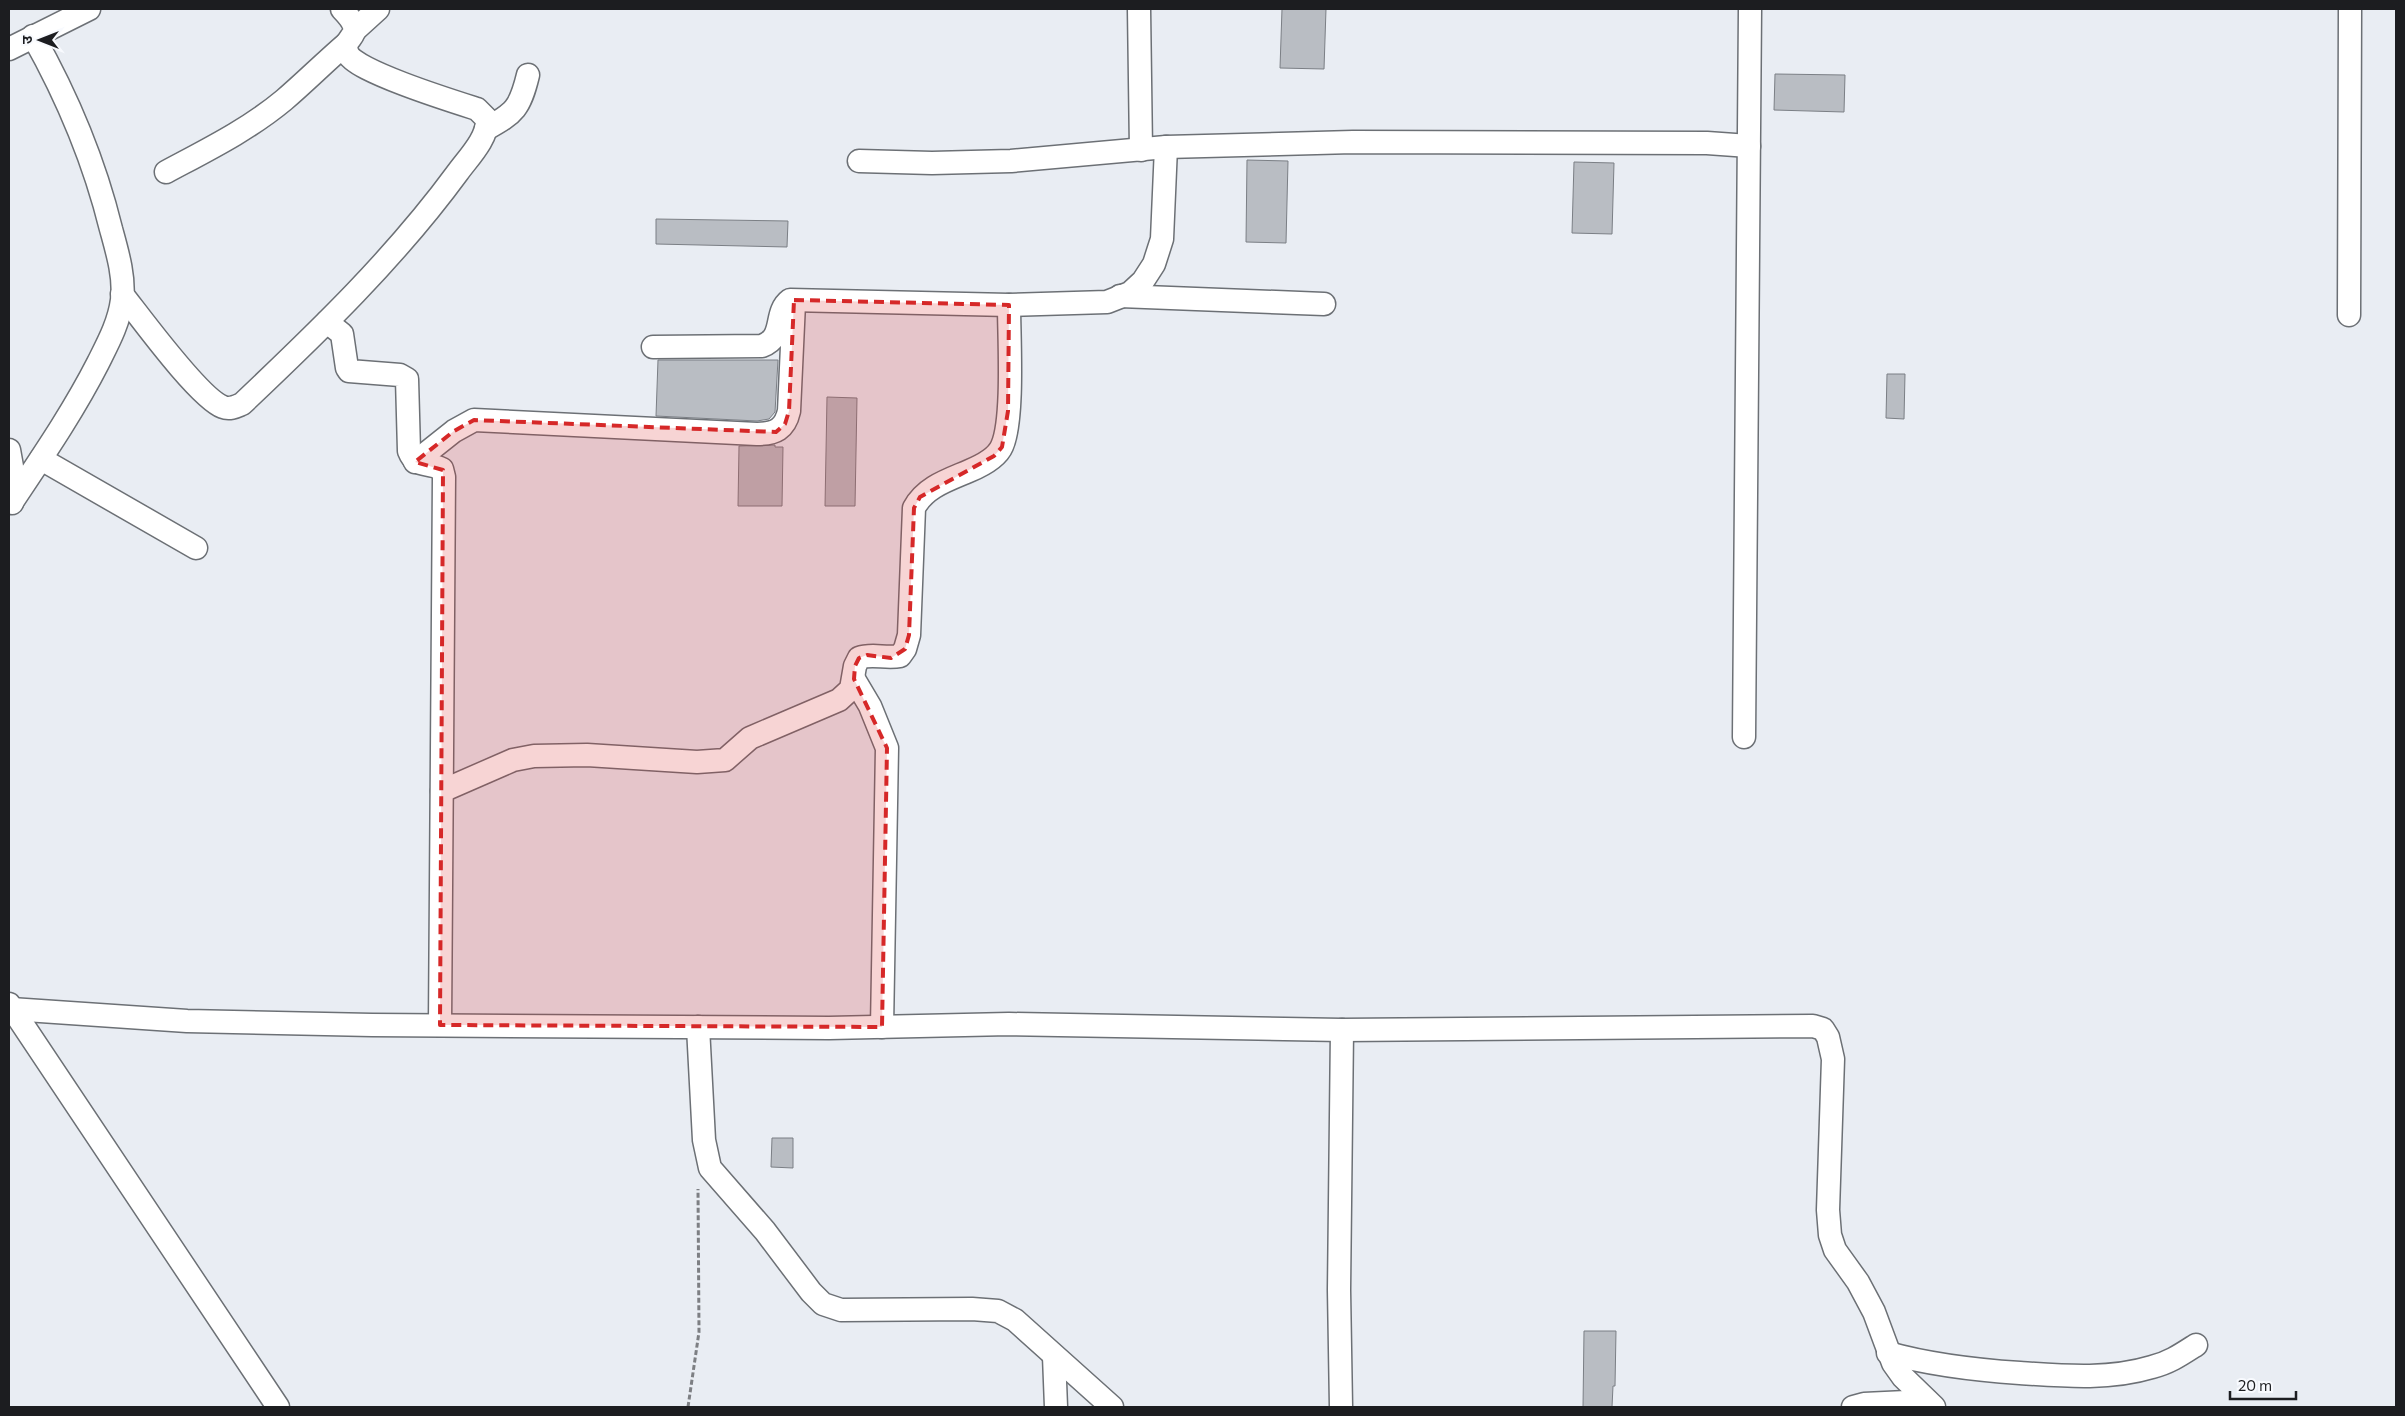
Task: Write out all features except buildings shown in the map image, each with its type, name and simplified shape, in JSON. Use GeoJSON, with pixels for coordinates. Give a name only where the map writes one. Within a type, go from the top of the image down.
{"type":"FeatureCollection","features":[{"type":"Feature","properties":{"kind":"street"},"geometry":{"type":"LineString","coordinates":[[122,294],[203,391],[224,407],[234,407],[242,404],[328,322],[382,266],[427,214],[477,146],[486,129],[486,119],[477,109],[391,79],[364,66],[349,56],[353,20],[342,9]]}},
{"type":"Feature","properties":{"kind":"street"},"geometry":{"type":"LineString","coordinates":[[166,172],[228,139],[284,100],[378,9]]}},
{"type":"Feature","properties":{"kind":"street"},"geometry":{"type":"LineString","coordinates":[[1140,9],[1141,150]]}},
{"type":"Feature","properties":{"kind":"street"},"geometry":{"type":"LineString","coordinates":[[1744,737],[1750,9]]}},
{"type":"Feature","properties":{"kind":"street"},"geometry":{"type":"LineString","coordinates":[[2349,315],[2350,9]]}},
{"type":"Feature","properties":{"kind":"street"},"geometry":{"type":"LineString","coordinates":[[9,49],[85,10]]}},
{"type":"Feature","properties":{"kind":"street"},"geometry":{"type":"LineString","coordinates":[[10,509],[87,384],[114,332],[122,294],[122,280],[114,241],[102,193],[83,136],[59,82],[33,36]]}},
{"type":"Feature","properties":{"kind":"street"},"geometry":{"type":"LineString","coordinates":[[486,129],[508,117],[516,109],[523,96],[528,75]]}},
{"type":"Feature","properties":{"kind":"street"},"geometry":{"type":"LineString","coordinates":[[859,161],[1011,161],[1166,147],[1353,142],[1707,143],[1749,146]]}},
{"type":"Feature","properties":{"kind":"street"},"geometry":{"type":"LineString","coordinates":[[653,347],[762,346],[771,343],[775,337],[783,307],[790,300],[1009,304],[1107,302],[1130,293],[1143,281],[1154,264],[1162,239],[1166,147]]}},
{"type":"Feature","properties":{"kind":"street"},"geometry":{"type":"LineString","coordinates":[[1120,296],[1324,304]]}},
{"type":"Feature","properties":{"kind":"street"},"geometry":{"type":"LineString","coordinates":[[415,462],[454,431],[474,420],[757,434],[776,432],[785,424],[790,403],[794,300]]}},
{"type":"Feature","properties":{"kind":"street"},"geometry":{"type":"LineString","coordinates":[[442,791],[460,782],[496,770],[513,760],[534,756],[587,755],[697,762],[725,760],[750,738],[839,700],[851,689],[859,658],[868,655],[891,658],[900,656],[905,649],[910,635],[914,508],[920,497],[936,486],[994,456],[1002,447],[1008,411],[1009,304]]}},
{"type":"Feature","properties":{"kind":"street"},"geometry":{"type":"LineString","coordinates":[[328,322],[342,334],[349,371],[400,374],[407,379],[409,451],[415,462]]}},
{"type":"Feature","properties":{"kind":"street"},"geometry":{"type":"LineString","coordinates":[[9,450],[14,496],[10,509]]}},
{"type":"Feature","properties":{"kind":"street"},"geometry":{"type":"LineString","coordinates":[[41,459],[196,548]]}},
{"type":"Feature","properties":{"kind":"street"},"geometry":{"type":"LineString","coordinates":[[415,462],[442,469],[444,477],[440,1025]]}},
{"type":"Feature","properties":{"kind":"street"},"geometry":{"type":"LineString","coordinates":[[854,679],[874,714],[887,748],[882,1027]]}},
{"type":"Feature","properties":{"kind":"street"},"geometry":{"type":"LineString","coordinates":[[10,1006],[187,1022],[698,1027],[882,1027],[1009,1024],[1342,1030],[1801,1026],[1823,1028],[1828,1037],[1833,1059],[1828,1210],[1830,1235],[1835,1250],[1858,1282],[1874,1312],[1888,1353],[1903,1377],[1931,1404]]}},
{"type":"Feature","properties":{"kind":"street"},"geometry":{"type":"LineString","coordinates":[[10,1006],[278,1407]]}},
{"type":"Feature","properties":{"kind":"street"},"geometry":{"type":"LineString","coordinates":[[698,1027],[707,1158],[716,1175],[765,1231],[810,1292],[823,1304],[841,1310],[864,1311],[998,1311],[1015,1320],[1112,1407]]}},
{"type":"Feature","properties":{"kind":"street"},"geometry":{"type":"LineString","coordinates":[[1341,1407],[1339,1290],[1342,1030]]}},
{"type":"Feature","properties":{"kind":"street"},"geometry":{"type":"LineString","coordinates":[[1888,1353],[1946,1366],[2073,1377],[2112,1375],[2152,1368],[2172,1360],[2196,1345]]}},
{"type":"Feature","properties":{"kind":"street"},"geometry":{"type":"LineString","coordinates":[[1054,1356],[1056,1407]]}},
{"type":"Feature","properties":{"kind":"street"},"geometry":{"type":"LineString","coordinates":[[1853,1407],[1864,1404],[1931,1404]]}},
{"type":"Feature","properties":{"kind":"path"},"geometry":{"type":"LineString","coordinates":[[688,1407],[699,1332],[698,1189],[701,1172],[707,1158]]}},
{"type":"Feature","properties":{"kind":"highlighted area"},"geometry":{"type":"Polygon","coordinates":[[[794,300],[1009,305],[1008,411],[1002,447],[994,456],[920,497],[914,508],[909,635],[905,649],[891,658],[867,655],[859,658],[855,666],[854,679],[887,748],[882,1027],[440,1025],[443,470],[415,462],[454,431],[474,420],[776,432],[785,424],[789,411],[794,300]]]}}]}
